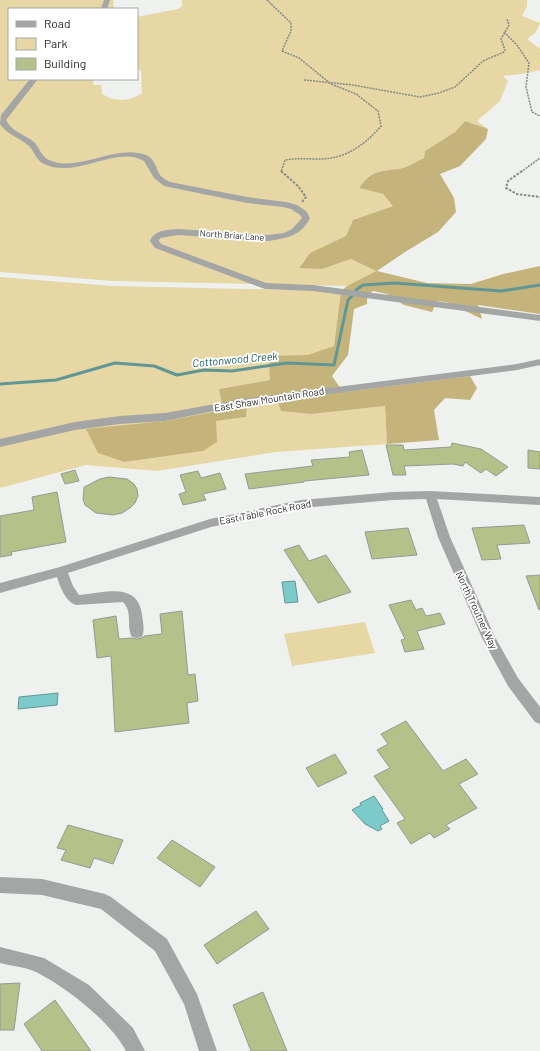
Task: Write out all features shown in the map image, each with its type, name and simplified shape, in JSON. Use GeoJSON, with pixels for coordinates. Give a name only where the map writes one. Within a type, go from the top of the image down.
{"type":"FeatureCollection","features":[{"type":"Feature","properties":{"kind":"street"},"geometry":{"type":"LineString","coordinates":[[33,80],[27,90],[4,115],[2,120],[7,129],[31,144],[39,156],[46,162],[56,165],[82,164],[113,156],[135,155],[145,158],[151,162],[159,179],[167,184],[247,200],[283,204],[297,209]]}},
{"type":"Feature","properties":{"kind":"street","name":"North Briar Lane"},"geometry":{"type":"LineString","coordinates":[[297,209],[303,213],[306,218],[303,226],[296,232],[282,237],[268,238],[166,232],[156,236],[154,241],[158,246],[265,286],[313,288],[540,318]]}},
{"type":"Feature","properties":{"kind":"street","name":"East Shaw Mountain Road"},"geometry":{"type":"LineString","coordinates":[[0,443],[74,426],[120,420],[165,417],[243,402],[517,367],[540,362]]}},
{"type":"Feature","properties":{"kind":"street","name":"East Table Rock Road"},"geometry":{"type":"LineString","coordinates":[[0,588],[61,571],[210,523],[301,504],[393,496],[430,495],[540,501]]}},
{"type":"Feature","properties":{"kind":"street","name":"North Troutner Way"},"geometry":{"type":"LineString","coordinates":[[430,495],[444,537],[489,638],[513,682],[540,718]]}},
{"type":"Feature","properties":{"kind":"street"},"geometry":{"type":"LineString","coordinates":[[61,571],[64,581],[76,600],[122,596],[133,602],[137,632]]}},
{"type":"Feature","properties":{"kind":"street"},"geometry":{"type":"LineString","coordinates":[[0,885],[42,886],[105,902],[161,945],[191,1000],[208,1051]]}},
{"type":"Feature","properties":{"kind":"street"},"geometry":{"type":"LineString","coordinates":[[0,955],[38,964],[83,991],[127,1034],[136,1051]]}},
{"type":"Feature","properties":{"kind":"path"},"geometry":{"type":"LineString","coordinates":[[267,0],[291,23],[291,31],[282,51],[299,58],[331,84],[356,94],[378,111],[381,126],[364,145],[348,154],[321,159],[295,158],[285,160],[281,172],[298,186],[306,197],[297,209]]}},
{"type":"Feature","properties":{"kind":"path"},"geometry":{"type":"LineString","coordinates":[[304,80],[331,84],[353,85],[420,97],[439,93],[455,87],[483,61],[504,52],[505,50],[501,39],[508,25],[508,19]]}},
{"type":"Feature","properties":{"kind":"path"},"geometry":{"type":"LineString","coordinates":[[504,32],[517,45],[529,63],[526,87],[532,112],[540,116]]}},
{"type":"Feature","properties":{"kind":"path"},"geometry":{"type":"LineString","coordinates":[[353,85],[356,94]]}},
{"type":"Feature","properties":{"kind":"path"},"geometry":{"type":"LineString","coordinates":[[540,158],[508,182],[506,188],[517,194],[540,197]]}},
{"type":"Feature","properties":{"kind":"green space"},"geometry":{"type":"Polygon","coordinates":[[[0,0],[113,0],[114,8],[8,8],[8,80],[94,80],[93,85],[101,85],[102,94],[117,100],[132,98],[142,93],[141,71],[138,69],[138,17],[178,9],[182,6],[182,0],[527,0],[527,6],[522,16],[540,23],[535,33],[527,39],[540,49],[540,70],[503,76],[508,81],[500,101],[477,121],[488,129],[465,121],[455,132],[425,151],[424,158],[403,168],[378,172],[368,177],[359,188],[383,194],[393,206],[353,220],[346,236],[310,253],[299,267],[322,269],[351,259],[376,271],[347,286],[113,281],[0,272],[0,0]]]}},
{"type":"Feature","properties":{"kind":"green space"},"geometry":{"type":"Polygon","coordinates":[[[0,277],[112,286],[341,291],[334,346],[308,356],[270,356],[270,380],[219,389],[223,410],[165,421],[98,453],[124,462],[203,451],[216,421],[246,417],[247,406],[278,402],[312,414],[385,406],[387,444],[276,452],[157,471],[86,465],[0,488],[0,277]]]}},
{"type":"Feature","properties":{"kind":"green space"},"geometry":{"type":"Polygon","coordinates":[[[365,622],[375,653],[292,666],[284,634],[365,622]]]}},
{"type":"Feature","properties":{"kind":"shaded area"},"geometry":{"type":"Polygon","coordinates":[[[465,121],[488,129],[486,139],[460,166],[440,174],[454,198],[456,212],[438,232],[377,271],[427,283],[471,284],[503,274],[540,266],[540,314],[478,305],[482,319],[446,302],[437,301],[432,312],[404,305],[387,294],[373,291],[367,296],[367,304],[354,309],[348,355],[332,376],[343,392],[470,376],[477,388],[470,400],[445,398],[434,410],[439,440],[387,444],[385,406],[312,414],[281,411],[278,402],[247,406],[246,417],[216,421],[217,442],[203,451],[124,462],[98,453],[86,429],[165,421],[223,410],[219,389],[270,380],[269,356],[308,355],[334,346],[341,291],[347,286],[376,271],[351,259],[322,269],[299,268],[310,253],[346,236],[353,220],[393,206],[383,194],[359,188],[369,177],[379,172],[406,167],[424,158],[425,151],[455,132],[465,121]]]}},
{"type":"Feature","properties":{"kind":"water"},"geometry":{"type":"Polygon","coordinates":[[[295,581],[298,602],[285,603],[282,582],[295,581]]]}},
{"type":"Feature","properties":{"kind":"water"},"geometry":{"type":"Polygon","coordinates":[[[58,693],[57,705],[18,709],[19,697],[58,693]]]}},
{"type":"Feature","properties":{"kind":"water"},"geometry":{"type":"Polygon","coordinates":[[[374,796],[389,821],[380,826],[382,829],[378,831],[365,824],[352,810],[361,805],[360,803],[374,796]]]}},
{"type":"Feature","properties":{"kind":"building"},"geometry":{"type":"Polygon","coordinates":[[[452,443],[481,449],[508,467],[496,476],[486,469],[481,473],[465,462],[463,466],[453,464],[404,466],[406,475],[393,475],[386,445],[403,445],[404,450],[451,447],[452,443]]]}},
{"type":"Feature","properties":{"kind":"building"},"geometry":{"type":"Polygon","coordinates":[[[362,450],[369,475],[304,481],[249,489],[245,474],[313,466],[311,460],[350,457],[349,452],[362,450]]]}},
{"type":"Feature","properties":{"kind":"building"},"geometry":{"type":"Polygon","coordinates":[[[528,450],[540,452],[540,469],[528,468],[528,450]]]}},
{"type":"Feature","properties":{"kind":"building"},"geometry":{"type":"Polygon","coordinates":[[[75,470],[79,481],[65,484],[61,474],[75,470]]]}},
{"type":"Feature","properties":{"kind":"building"},"geometry":{"type":"Polygon","coordinates":[[[198,471],[201,478],[220,473],[226,489],[203,494],[206,500],[183,505],[179,494],[186,492],[180,475],[198,471]]]}},
{"type":"Feature","properties":{"kind":"building"},"geometry":{"type":"Polygon","coordinates":[[[109,477],[127,479],[134,484],[137,489],[138,496],[135,503],[122,513],[113,515],[96,513],[85,505],[83,499],[84,487],[100,479],[109,477]]]}},
{"type":"Feature","properties":{"kind":"building"},"geometry":{"type":"Polygon","coordinates":[[[57,492],[66,542],[11,552],[12,555],[0,557],[0,516],[34,510],[32,497],[57,492]]]}},
{"type":"Feature","properties":{"kind":"building"},"geometry":{"type":"Polygon","coordinates":[[[524,525],[530,543],[497,545],[501,559],[482,560],[472,528],[524,525]]]}},
{"type":"Feature","properties":{"kind":"building"},"geometry":{"type":"Polygon","coordinates":[[[408,528],[417,555],[372,559],[365,532],[408,528]]]}},
{"type":"Feature","properties":{"kind":"building"},"geometry":{"type":"Polygon","coordinates":[[[299,545],[309,561],[326,555],[351,592],[318,603],[284,550],[299,545]]]}},
{"type":"Feature","properties":{"kind":"building"},"geometry":{"type":"Polygon","coordinates":[[[540,575],[540,609],[539,610],[526,576],[540,575]]]}},
{"type":"Feature","properties":{"kind":"building"},"geometry":{"type":"Polygon","coordinates":[[[411,600],[416,610],[422,608],[426,616],[440,613],[445,624],[417,631],[424,649],[405,652],[401,640],[405,639],[389,605],[411,600]]]}},
{"type":"Feature","properties":{"kind":"building"},"geometry":{"type":"Polygon","coordinates":[[[182,611],[188,675],[195,674],[198,701],[187,703],[189,723],[115,732],[111,656],[97,658],[93,620],[116,616],[119,639],[137,639],[144,636],[162,634],[160,614],[182,611]]]}},
{"type":"Feature","properties":{"kind":"building"},"geometry":{"type":"Polygon","coordinates":[[[406,721],[443,771],[466,759],[478,774],[459,784],[477,808],[446,825],[450,829],[434,838],[430,833],[411,844],[397,823],[405,819],[374,776],[390,768],[377,750],[388,744],[381,734],[406,721]]]}},
{"type":"Feature","properties":{"kind":"building"},"geometry":{"type":"Polygon","coordinates":[[[335,754],[347,773],[318,787],[306,768],[335,754]]]}},
{"type":"Feature","properties":{"kind":"building"},"geometry":{"type":"Polygon","coordinates":[[[68,825],[123,840],[113,864],[94,858],[90,868],[61,860],[66,850],[57,848],[68,825]]]}},
{"type":"Feature","properties":{"kind":"building"},"geometry":{"type":"Polygon","coordinates":[[[172,840],[215,867],[200,887],[157,858],[172,840]]]}},
{"type":"Feature","properties":{"kind":"building"},"geometry":{"type":"Polygon","coordinates":[[[256,911],[269,929],[217,964],[204,945],[256,911]]]}},
{"type":"Feature","properties":{"kind":"building"},"geometry":{"type":"Polygon","coordinates":[[[20,983],[14,1030],[0,1030],[0,984],[20,983]]]}},
{"type":"Feature","properties":{"kind":"building"},"geometry":{"type":"Polygon","coordinates":[[[263,992],[287,1051],[251,1051],[233,1005],[263,992]]]}},
{"type":"Feature","properties":{"kind":"building"},"geometry":{"type":"Polygon","coordinates":[[[55,1000],[91,1051],[42,1051],[24,1024],[55,1000]]]}},
{"type":"Feature","properties":{"kind":"waterway","name":"Cottonwood Creek"},"geometry":{"type":"LineString","coordinates":[[356,290],[363,285],[395,283],[501,291],[540,285]]}},
{"type":"Feature","properties":{"kind":"waterway","name":"Cottonwood Creek"},"geometry":{"type":"LineString","coordinates":[[0,384],[56,380],[115,363],[154,366],[177,375],[204,370],[232,371],[287,363],[334,365],[348,300],[352,296]]}}]}
